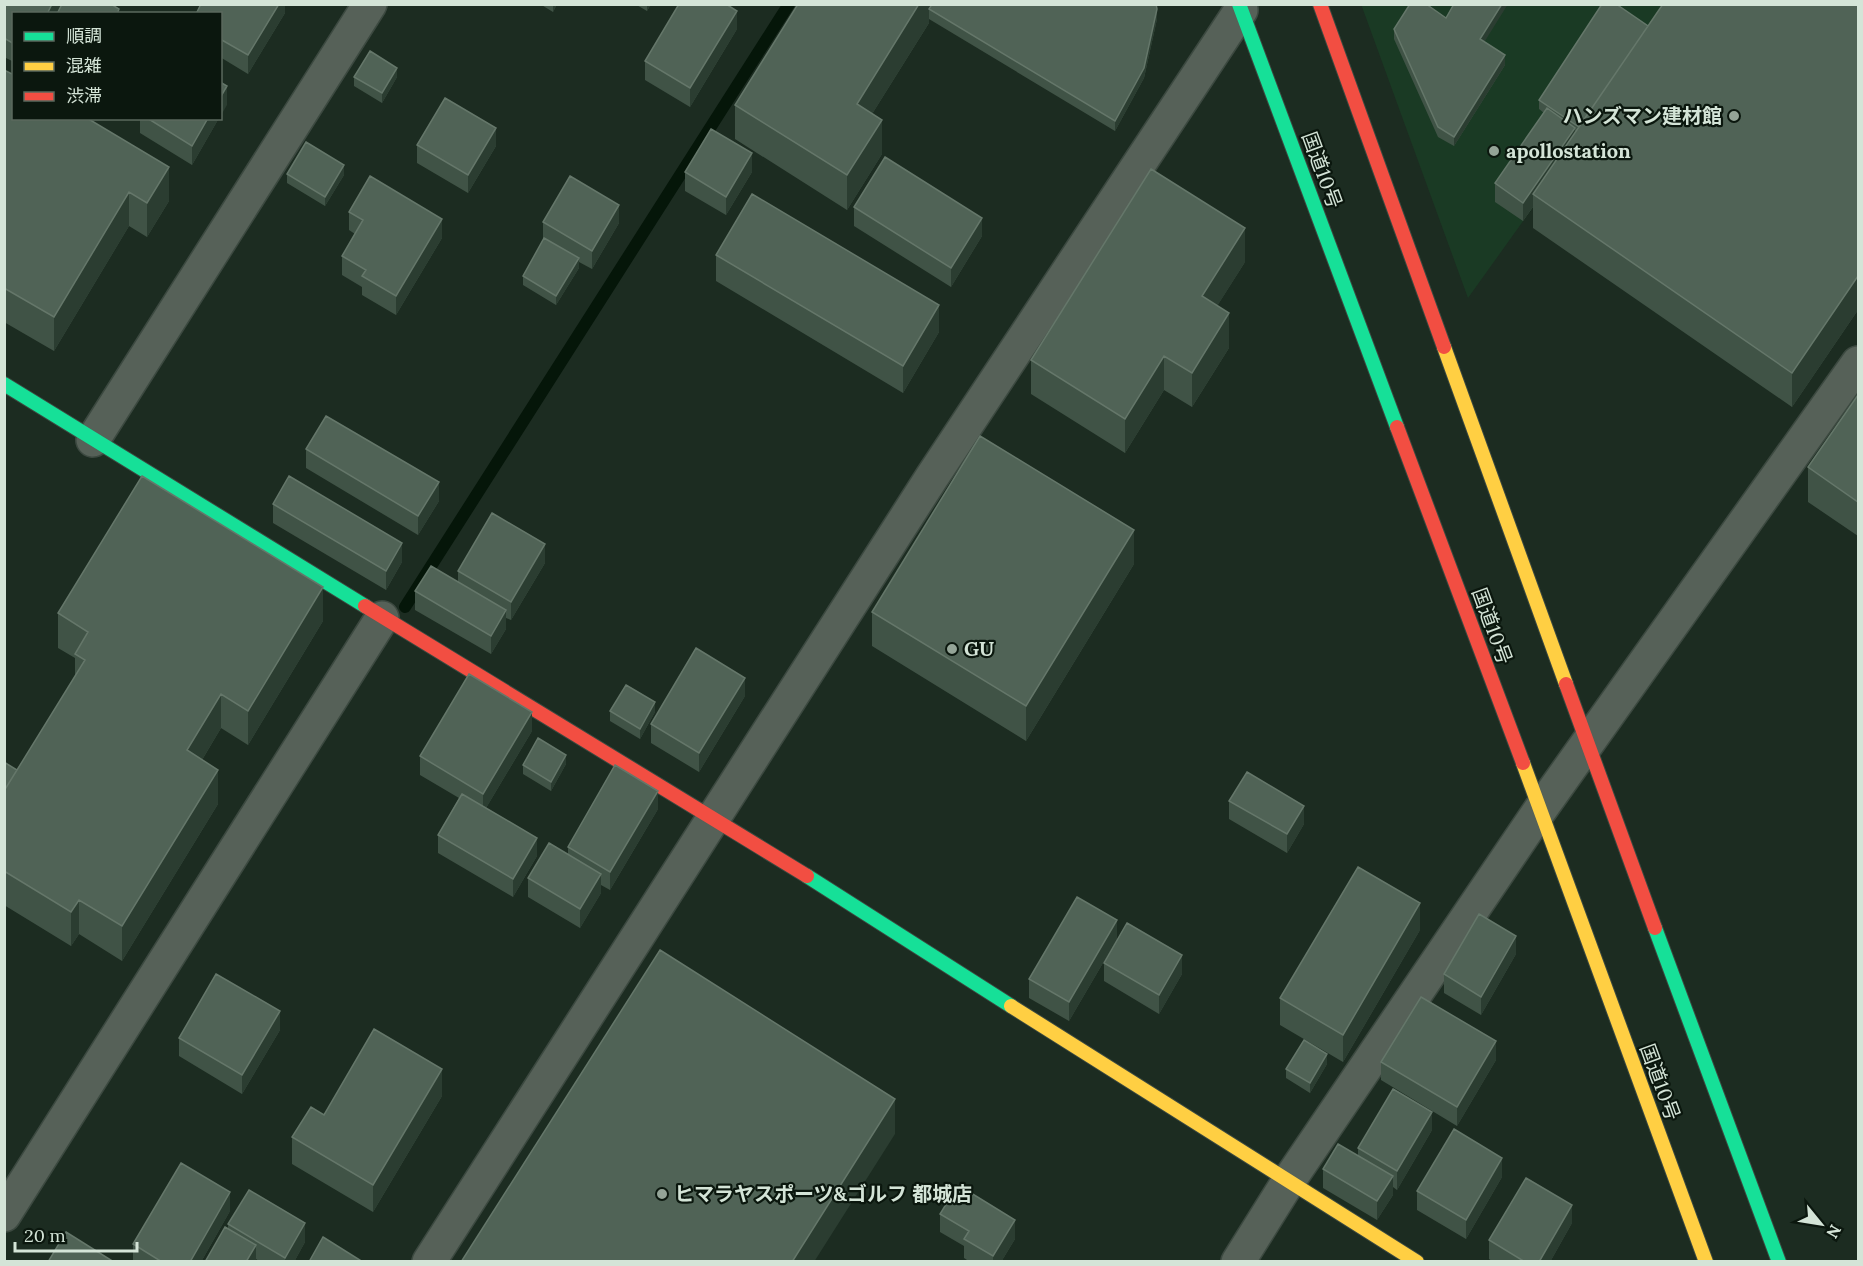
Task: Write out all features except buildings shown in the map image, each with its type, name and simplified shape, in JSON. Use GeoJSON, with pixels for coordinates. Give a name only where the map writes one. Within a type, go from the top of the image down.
{"type":"FeatureCollection","features":[{"type":"Feature","properties":{"kind":"main road"},"geometry":{"type":"LineString","coordinates":[[1320,4],[1587,744],[1779,1258]]}},
{"type":"Feature","properties":{"kind":"main road","name":"国道10号"},"geometry":{"type":"LineString","coordinates":[[1242,6],[1706,1262]]}},
{"type":"Feature","properties":{"kind":"main road"},"geometry":{"type":"LineString","coordinates":[[4,384],[382,618],[712,818],[1417,1262]]}},
{"type":"Feature","properties":{"kind":"street"},"geometry":{"type":"LineString","coordinates":[[93,440],[370,4]]}},
{"type":"Feature","properties":{"kind":"street"},"geometry":{"type":"LineString","coordinates":[[429,1262],[932,477],[1242,6]]}},
{"type":"Feature","properties":{"kind":"street"},"geometry":{"type":"LineString","coordinates":[[1238,1262],[1288,1182],[1540,810],[1858,363]]}},
{"type":"Feature","properties":{"kind":"street"},"geometry":{"type":"LineString","coordinates":[[4,1215],[382,618]]}},
{"type":"Feature","properties":{"kind":"shaded area","name":"apollostation"},"geometry":{"type":"Polygon","coordinates":[[[1361,4],[1678,5],[1468,298],[1361,4]]]}},
{"type":"Feature","properties":{"kind":"waterway"},"geometry":{"type":"LineString","coordinates":[[405,607],[789,4]]}},
{"type":"Feature","properties":{"kind":"traffic: fast"},"geometry":{"type":"LineString","coordinates":[[1239,4],[1397,427]]}},
{"type":"Feature","properties":{"kind":"traffic: fast"},"geometry":{"type":"LineString","coordinates":[[4,384],[365,606]]}},
{"type":"Feature","properties":{"kind":"traffic: fast"},"geometry":{"type":"LineString","coordinates":[[807,876],[1011,1006]]}},
{"type":"Feature","properties":{"kind":"traffic: fast"},"geometry":{"type":"LineString","coordinates":[[1655,928],[1779,1262]]}},
{"type":"Feature","properties":{"kind":"traffic: slow"},"geometry":{"type":"LineString","coordinates":[[1444,347],[1566,684]]}},
{"type":"Feature","properties":{"kind":"traffic: slow"},"geometry":{"type":"LineString","coordinates":[[1523,763],[1706,1262]]}},
{"type":"Feature","properties":{"kind":"traffic: slow"},"geometry":{"type":"LineString","coordinates":[[1011,1006],[1417,1262]]}},
{"type":"Feature","properties":{"kind":"traffic: jam"},"geometry":{"type":"LineString","coordinates":[[1320,4],[1444,347]]}},
{"type":"Feature","properties":{"kind":"traffic: jam"},"geometry":{"type":"LineString","coordinates":[[1397,427],[1523,763]]}},
{"type":"Feature","properties":{"kind":"traffic: jam"},"geometry":{"type":"LineString","coordinates":[[365,606],[807,876]]}},
{"type":"Feature","properties":{"kind":"traffic: jam"},"geometry":{"type":"LineString","coordinates":[[1566,684],[1655,928]]}},
{"type":"Feature","properties":{"kind":"place","name":"ハンズマン建材館"},"geometry":{"type":"Point","coordinates":[1734,116]}},
{"type":"Feature","properties":{"kind":"place","name":"apollostation"},"geometry":{"type":"Point","coordinates":[1494,151]}},
{"type":"Feature","properties":{"kind":"place","name":"GU"},"geometry":{"type":"Point","coordinates":[952,649]}},
{"type":"Feature","properties":{"kind":"place","name":"ヒマラヤスポーツ&ゴルフ 都城店"},"geometry":{"type":"Point","coordinates":[662,1194]}}]}
